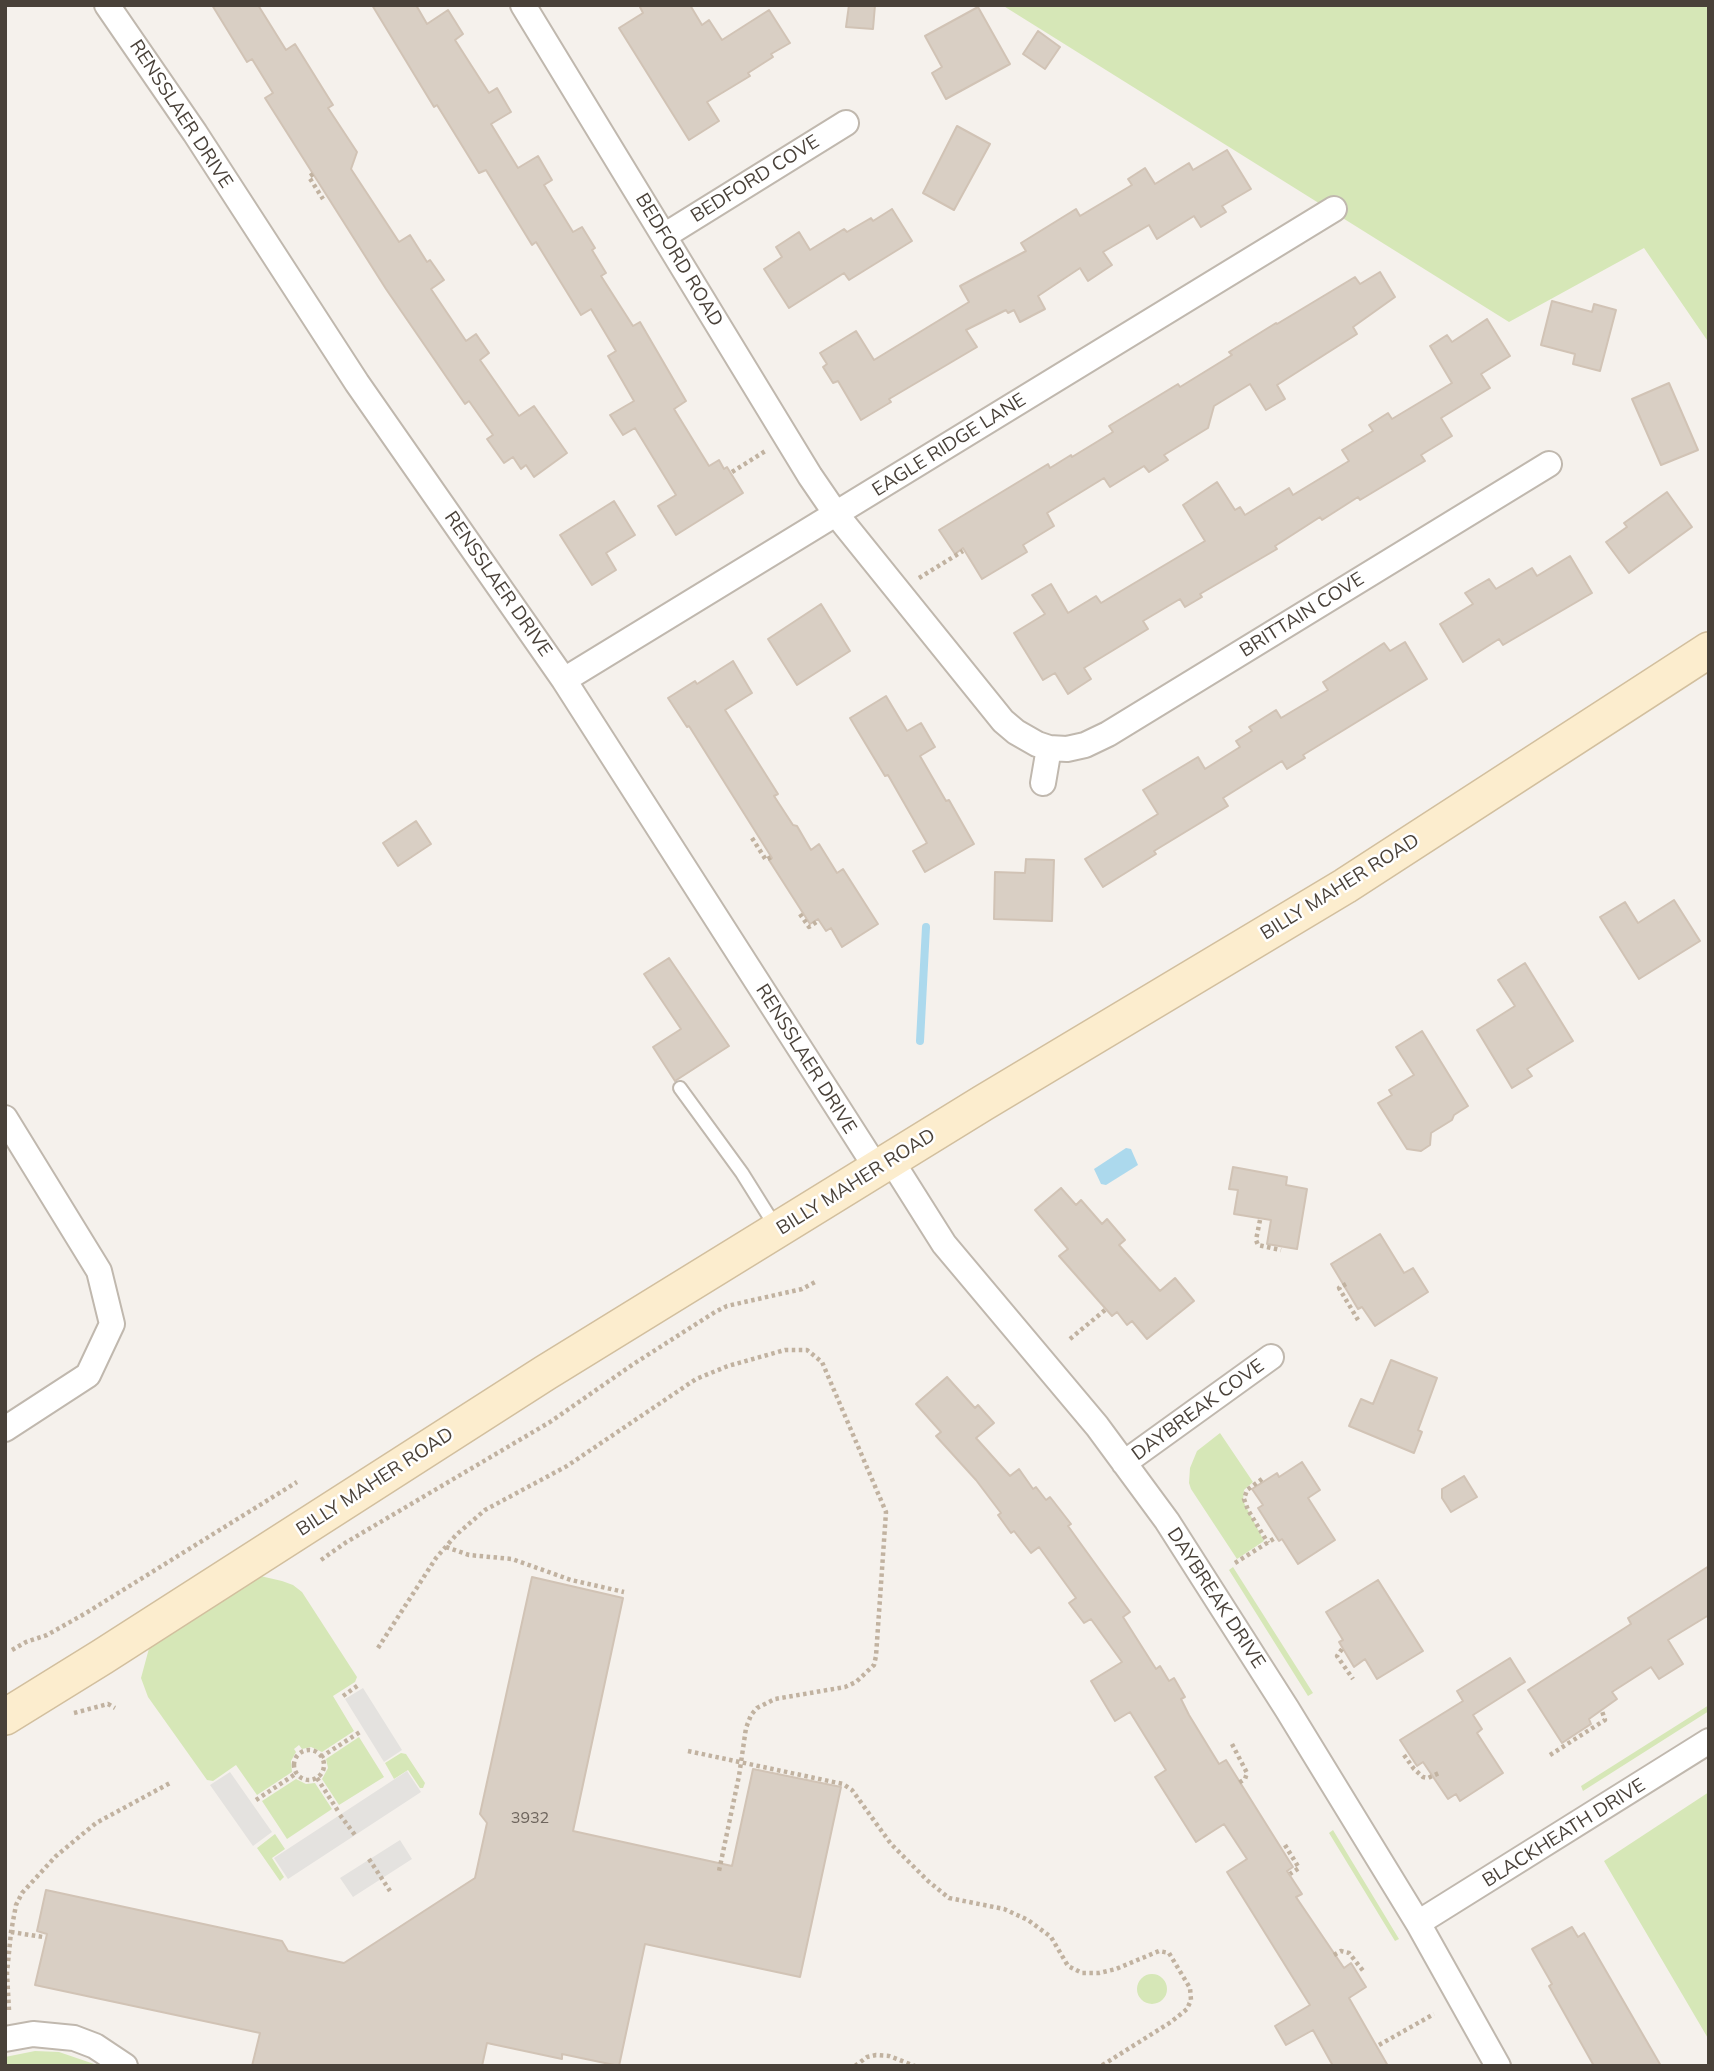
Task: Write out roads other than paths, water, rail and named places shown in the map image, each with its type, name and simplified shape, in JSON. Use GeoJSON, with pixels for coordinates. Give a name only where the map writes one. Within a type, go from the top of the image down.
{"type":"FeatureCollection","features":[{"type":"Feature","properties":{"kind":"main road","name":"BILLY MAHER ROAD"},"geometry":{"type":"LineString","coordinates":[[5,1717],[545,1373],[1345,886],[1709,650]]}},
{"type":"Feature","properties":{"kind":"street","name":"RENSSLAER DRIVE"},"geometry":{"type":"LineString","coordinates":[[107,5],[195,133],[351,374],[564,680],[884,1165]]}},
{"type":"Feature","properties":{"kind":"street","name":"BEDFORD ROAD"},"geometry":{"type":"LineString","coordinates":[[523,5],[810,476],[836,514]]}},
{"type":"Feature","properties":{"kind":"street","name":"BEDFORD COVE"},"geometry":{"type":"LineString","coordinates":[[664,236],[846,123]]}},
{"type":"Feature","properties":{"kind":"street","name":"EAGLE RIDGE LANE"},"geometry":{"type":"LineString","coordinates":[[564,680],[1334,209]]}},
{"type":"Feature","properties":{"kind":"street","name":"BRITTAIN COVE"},"geometry":{"type":"LineString","coordinates":[[1049,748],[1067,750],[1108,734],[1549,464]]}},
{"type":"Feature","properties":{"kind":"street"},"geometry":{"type":"LineString","coordinates":[[836,514],[1003,721],[1027,739],[1049,748],[1043,783]]}},
{"type":"Feature","properties":{"kind":"street"},"geometry":{"type":"LineString","coordinates":[[5,1118],[99,1271],[112,1324],[88,1375],[5,1429]]}},
{"type":"Feature","properties":{"kind":"street","name":"DAYBREAK DRIVE"},"geometry":{"type":"LineString","coordinates":[[884,1165],[944,1244],[1060,1380],[1167,1521],[1227,1613],[1418,1923],[1498,2066]]}},
{"type":"Feature","properties":{"kind":"street","name":"DAYBREAK COVE"},"geometry":{"type":"LineString","coordinates":[[1124,1463],[1271,1357]]}},
{"type":"Feature","properties":{"kind":"street","name":"BLACKHEATH DRIVE"},"geometry":{"type":"LineString","coordinates":[[1418,1923],[1709,1741]]}},
{"type":"Feature","properties":{"kind":"street"},"geometry":{"type":"LineString","coordinates":[[5,2039],[33,2034],[74,2038],[95,2046],[125,2066]]}},
{"type":"Feature","properties":{"kind":"lane"},"geometry":{"type":"LineString","coordinates":[[680,1088],[741,1173],[777,1230]]}},
{"type":"Feature","properties":{"kind":"water"},"geometry":{"type":"Polygon","coordinates":[[[1126,1148],[1131,1149],[1138,1165],[1106,1185],[1101,1184],[1094,1169],[1126,1148]]]}},
{"type":"Feature","properties":{"kind":"waterway"},"geometry":{"type":"LineString","coordinates":[[920,1041],[926,927]]}}]}
